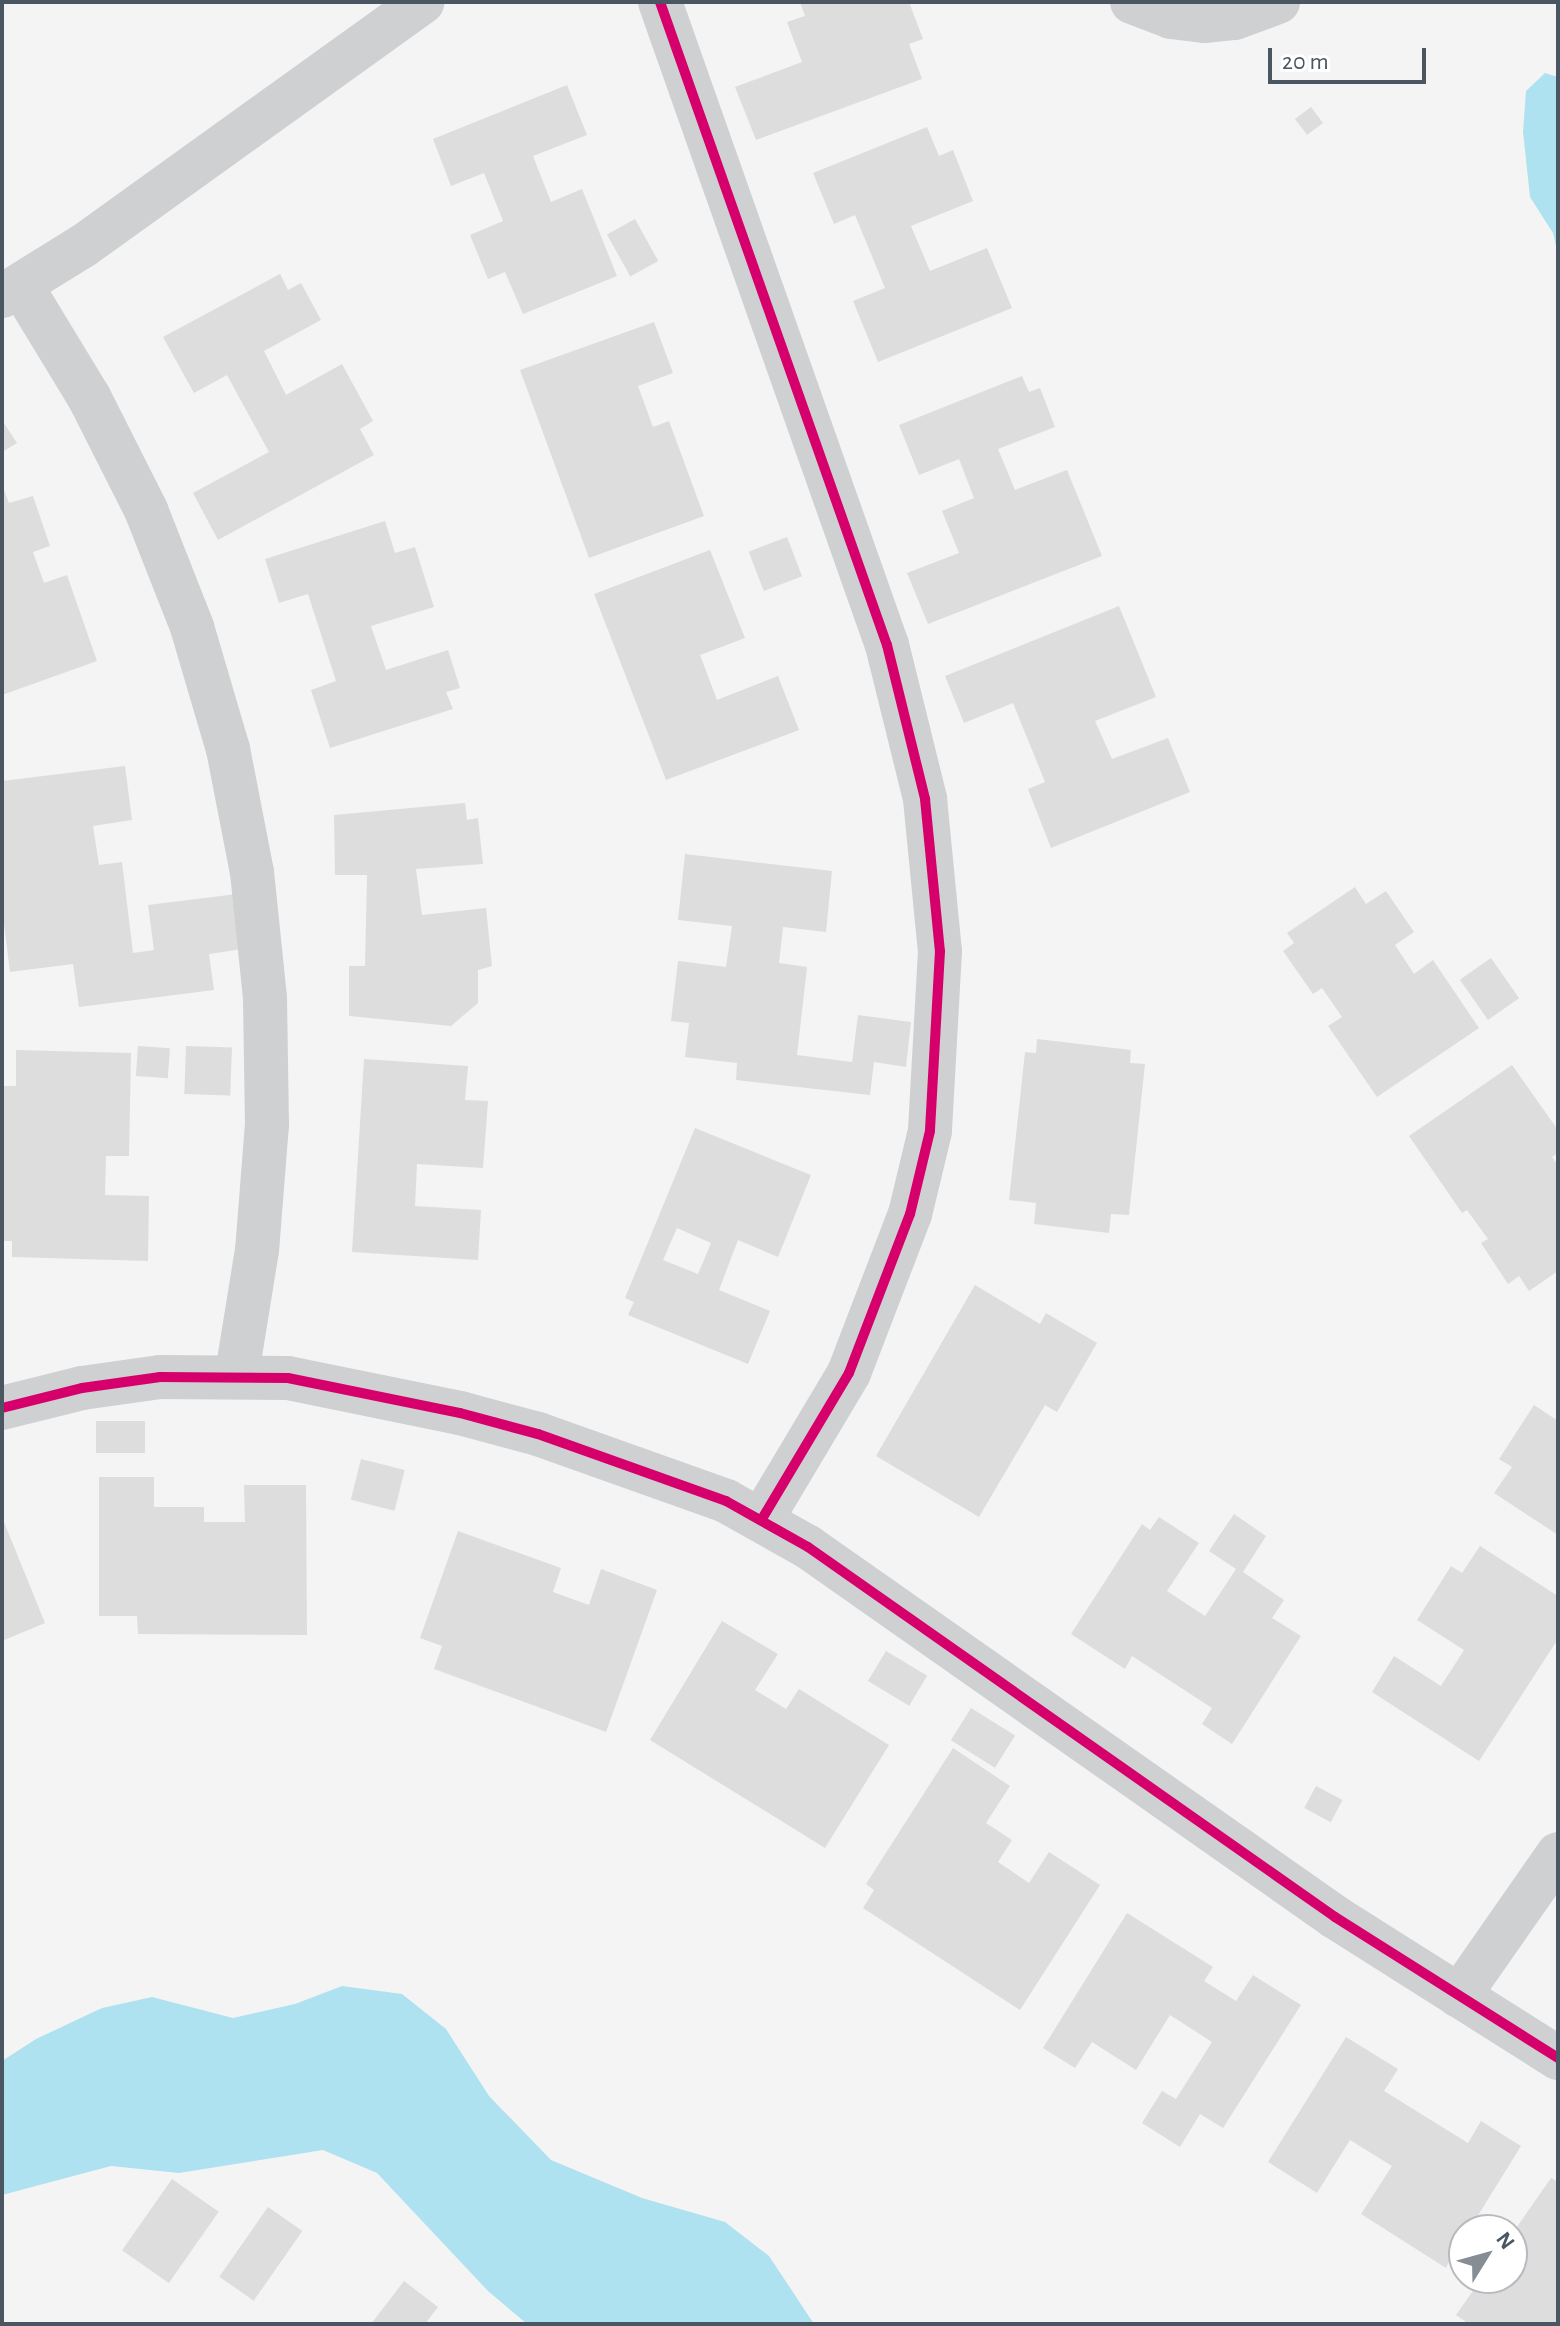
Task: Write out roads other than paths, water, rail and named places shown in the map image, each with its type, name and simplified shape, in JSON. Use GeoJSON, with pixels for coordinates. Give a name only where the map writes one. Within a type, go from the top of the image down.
{"type":"FeatureCollection","features":[{"type":"Feature","properties":{"kind":"street"},"geometry":{"type":"LineString","coordinates":[[237,1374],[257,1250],[267,1124],[265,998],[252,872],[237,795],[192,627],[146,510],[89,397],[12,292],[422,2]]}},
{"type":"Feature","properties":{"kind":"street"},"geometry":{"type":"LineString","coordinates":[[660,2],[887,645],[925,799],[938,920],[937,1072],[930,1131],[910,1214],[883,1295],[849,1373],[762,1519]]}},
{"type":"Feature","properties":{"kind":"street"},"geometry":{"type":"LineString","coordinates":[[1132,2],[1171,17],[1204,21],[1235,18],[1278,2]]}},
{"type":"Feature","properties":{"kind":"street"},"geometry":{"type":"LineString","coordinates":[[2,1408],[82,1388],[237,1374],[336,1385],[486,1420],[614,1458],[762,1519],[1335,1917],[1558,2058]]}},
{"type":"Feature","properties":{"kind":"street"},"geometry":{"type":"LineString","coordinates":[[1459,1996],[1558,1854]]}},
{"type":"Feature","properties":{"kind":"water"},"geometry":{"type":"Polygon","coordinates":[[[1545,73],[1558,77],[1558,254],[1553,233],[1530,197],[1523,132],[1526,91],[1545,73]]]}},
{"type":"Feature","properties":{"kind":"water"},"geometry":{"type":"Polygon","coordinates":[[[342,1986],[402,1994],[446,2029],[489,2096],[551,2160],[642,2198],[725,2222],[769,2256],[814,2324],[527,2324],[488,2291],[377,2173],[323,2150],[179,2173],[111,2166],[2,2195],[2,2061],[36,2039],[102,2008],[152,1997],[233,2018],[295,2004],[342,1986]]]}}]}
